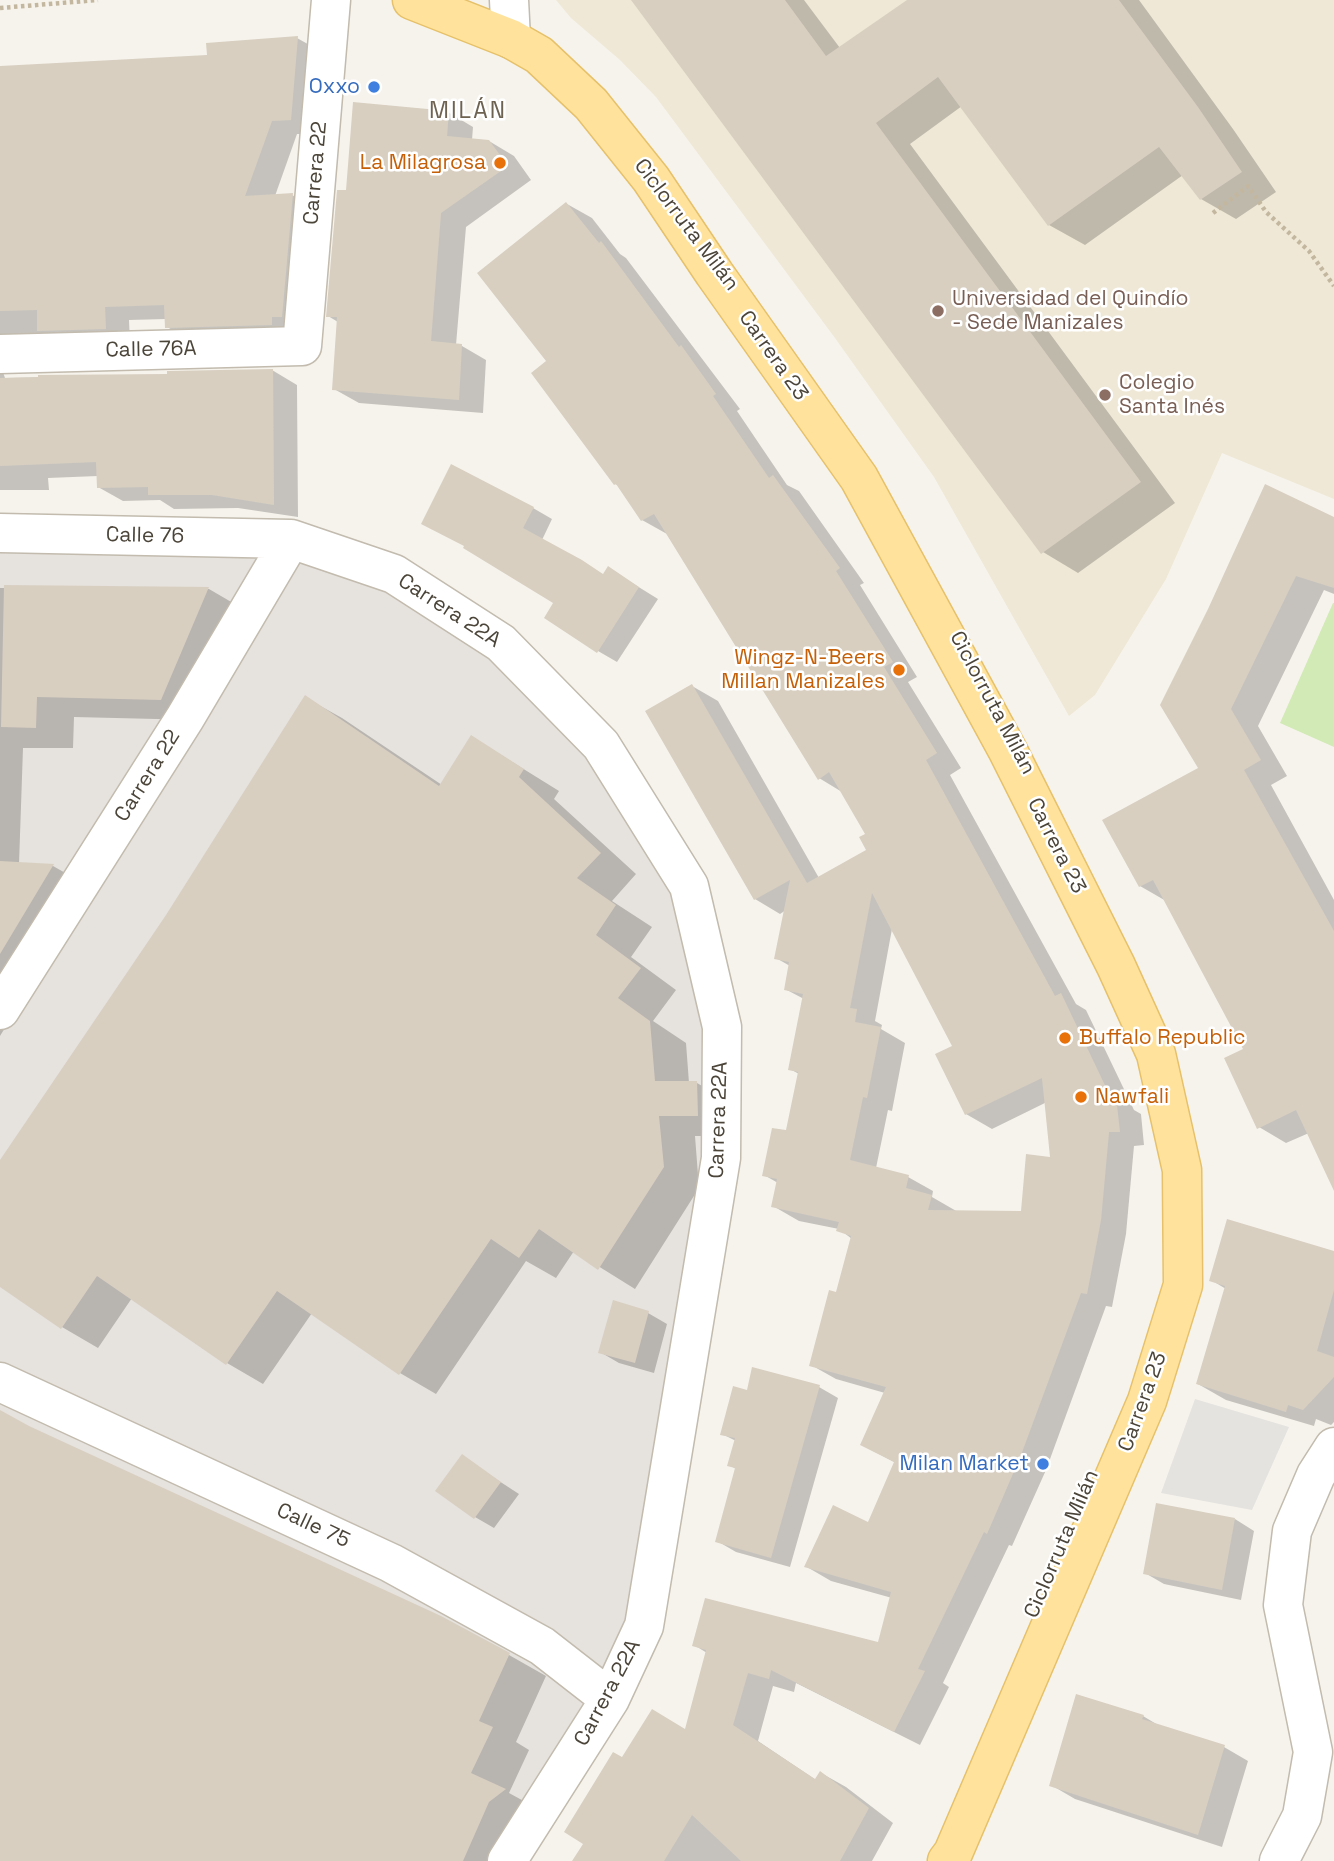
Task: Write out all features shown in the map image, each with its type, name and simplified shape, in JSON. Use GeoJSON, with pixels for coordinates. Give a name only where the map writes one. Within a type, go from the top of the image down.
{"type":"FeatureCollection","features":[{"type":"Feature","properties":{"kind":"main road","name":"Carrera 23"},"geometry":{"type":"LineString","coordinates":[[412,0],[510,39],[539,55],[600,115],[651,179],[713,273],[859,478],[1008,751],[1116,966],[1156,1054],[1182,1170],[1183,1285],[1147,1401],[953,1853],[947,1861]]}},
{"type":"Feature","properties":{"kind":"street","name":"Carrera 22"},"geometry":{"type":"LineString","coordinates":[[302,346],[331,0]]}},
{"type":"Feature","properties":{"kind":"street"},"geometry":{"type":"LineString","coordinates":[[509,0],[510,39]]}},
{"type":"Feature","properties":{"kind":"street","name":"Calle 76A"},"geometry":{"type":"LineString","coordinates":[[0,354],[302,346]]}},
{"type":"Feature","properties":{"kind":"street","name":"Calle 76"},"geometry":{"type":"LineString","coordinates":[[0,533],[290,539]]}},
{"type":"Feature","properties":{"kind":"street","name":"Carrera 22"},"geometry":{"type":"LineString","coordinates":[[0,1010],[185,718],[290,539]]}},
{"type":"Feature","properties":{"kind":"street","name":"Carrera 22A"},"geometry":{"type":"LineString","coordinates":[[290,539],[394,574],[501,643],[601,745],[689,887],[722,1027],[721,1158],[644,1626],[610,1699],[507,1861]]}},
{"type":"Feature","properties":{"kind":"street","name":"Calle 75"},"geometry":{"type":"LineString","coordinates":[[0,1382],[391,1563],[542,1646],[610,1699]]}},
{"type":"Feature","properties":{"kind":"street"},"geometry":{"type":"LineString","coordinates":[[1279,1861],[1302,1816],[1313,1752],[1283,1605],[1292,1531],[1316,1475],[1334,1447]]}},
{"type":"Feature","properties":{"kind":"path"},"geometry":{"type":"LineString","coordinates":[[0,8],[98,0]]}},
{"type":"Feature","properties":{"kind":"path"},"geometry":{"type":"LineString","coordinates":[[1213,214],[1248,186],[1266,212],[1309,251],[1334,286]]}},
{"type":"Feature","properties":{"kind":"shaded area","name":"Colegio Santa Inés"},"geometry":{"type":"Polygon","coordinates":[[[556,0],[1334,0],[1334,499],[1222,453],[1166,579],[1095,695],[1069,716],[934,477],[835,338],[656,97],[620,60],[571,18],[556,0]]]}},
{"type":"Feature","properties":{"kind":"shaded area"},"geometry":{"type":"Polygon","coordinates":[[[0,536],[291,539],[501,643],[689,886],[722,1027],[660,1600],[516,1861],[0,1861],[0,536]]]}},
{"type":"Feature","properties":{"kind":"shaded area"},"geometry":{"type":"Polygon","coordinates":[[[1195,1399],[1289,1427],[1252,1510],[1161,1493],[1195,1399]]]}},
{"type":"Feature","properties":{"kind":"green space"},"geometry":{"type":"Polygon","coordinates":[[[1334,603],[1334,747],[1280,723],[1334,603]]]}},
{"type":"Feature","properties":{"kind":"building"},"geometry":{"type":"Polygon","coordinates":[[[631,0],[785,0],[826,56],[907,0],[1119,0],[1242,172],[1200,200],[1159,147],[1048,226],[938,77],[876,123],[1141,482],[1041,554],[631,0]]]}},
{"type":"Feature","properties":{"kind":"building"},"geometry":{"type":"Polygon","coordinates":[[[298,36],[291,120],[272,121],[245,196],[293,193],[282,317],[272,317],[272,325],[165,328],[164,305],[105,307],[106,329],[37,331],[37,310],[0,311],[0,66],[207,55],[206,43],[298,36]]]}},
{"type":"Feature","properties":{"kind":"building"},"geometry":{"type":"Polygon","coordinates":[[[353,102],[449,111],[447,136],[489,140],[508,166],[441,213],[431,341],[462,344],[459,400],[332,390],[337,317],[326,317],[337,190],[346,190],[353,102]]]}},
{"type":"Feature","properties":{"kind":"building"},"geometry":{"type":"Polygon","coordinates":[[[566,202],[599,243],[601,241],[716,394],[713,396],[769,478],[773,475],[840,568],[836,571],[893,662],[884,667],[937,753],[926,760],[1055,996],[1061,993],[1111,1098],[1116,1097],[1120,1132],[1109,1132],[1101,1220],[1087,1294],[1081,1293],[1021,1455],[987,1534],[984,1532],[918,1669],[925,1671],[894,1732],[771,1670],[769,1679],[748,1673],[733,1725],[815,1779],[820,1771],[869,1808],[840,1861],[741,1861],[692,1815],[664,1861],[572,1861],[583,1844],[564,1832],[613,1752],[622,1757],[652,1709],[685,1729],[706,1650],[692,1646],[705,1598],[878,1642],[891,1592],[804,1567],[833,1505],[868,1522],[894,1462],[860,1445],[886,1387],[809,1366],[829,1290],[836,1292],[851,1236],[836,1231],[839,1222],[771,1207],[777,1179],[762,1176],[772,1128],[786,1130],[798,1072],[788,1070],[803,994],[784,990],[789,962],[774,959],[790,880],[754,900],[645,711],[692,684],[807,883],[866,850],[859,837],[865,834],[829,772],[818,780],[654,514],[641,521],[531,373],[546,361],[477,273],[566,202]],[[872,893],[850,1008],[857,1009],[855,1022],[881,1027],[867,1098],[863,1097],[850,1160],[909,1175],[906,1188],[932,1195],[928,1210],[1021,1211],[1026,1154],[1050,1157],[1042,1078],[965,1115],[935,1054],[952,1046],[872,893]]]}},
{"type":"Feature","properties":{"kind":"building"},"geometry":{"type":"Polygon","coordinates":[[[273,369],[274,505],[212,495],[148,495],[148,487],[97,488],[96,462],[0,466],[0,378],[273,369]]]}},
{"type":"Feature","properties":{"kind":"building"},"geometry":{"type":"Polygon","coordinates":[[[451,464],[534,507],[523,528],[603,574],[608,566],[639,587],[597,653],[544,618],[553,603],[463,548],[464,546],[421,524],[451,464]]]}},
{"type":"Feature","properties":{"kind":"building"},"geometry":{"type":"Polygon","coordinates":[[[1265,484],[1334,517],[1334,588],[1296,576],[1231,709],[1261,760],[1244,770],[1334,931],[1334,1191],[1296,1110],[1257,1129],[1224,1058],[1243,1049],[1153,880],[1139,887],[1102,820],[1198,768],[1160,705],[1208,609],[1265,484]]]}},
{"type":"Feature","properties":{"kind":"building"},"geometry":{"type":"Polygon","coordinates":[[[4,585],[209,587],[161,700],[37,697],[36,728],[1,727],[4,585]]]}},
{"type":"Feature","properties":{"kind":"building"},"geometry":{"type":"Polygon","coordinates":[[[305,695],[439,786],[471,735],[524,769],[519,777],[601,853],[577,878],[616,905],[596,935],[641,968],[618,998],[650,1021],[655,1081],[697,1081],[698,1116],[659,1116],[664,1167],[598,1270],[539,1229],[519,1258],[491,1239],[399,1375],[277,1291],[226,1365],[97,1276],[61,1329],[0,1287],[0,1160],[166,915],[305,695]]]}},
{"type":"Feature","properties":{"kind":"building"},"geometry":{"type":"Polygon","coordinates":[[[0,861],[54,864],[0,954],[0,861]]]}},
{"type":"Feature","properties":{"kind":"building"},"geometry":{"type":"Polygon","coordinates":[[[1227,1219],[1334,1251],[1334,1290],[1317,1351],[1334,1357],[1334,1377],[1303,1410],[1288,1405],[1286,1412],[1196,1384],[1225,1286],[1209,1281],[1227,1219]]]}},
{"type":"Feature","properties":{"kind":"building"},"geometry":{"type":"Polygon","coordinates":[[[613,1300],[649,1311],[635,1363],[598,1353],[613,1300]]]}},
{"type":"Feature","properties":{"kind":"building"},"geometry":{"type":"Polygon","coordinates":[[[752,1367],[820,1385],[771,1558],[715,1542],[735,1468],[727,1466],[735,1438],[720,1435],[733,1386],[747,1390],[752,1367]]]}},
{"type":"Feature","properties":{"kind":"building"},"geometry":{"type":"Polygon","coordinates":[[[0,1410],[29,1426],[441,1616],[510,1653],[479,1721],[493,1727],[471,1773],[506,1789],[489,1802],[463,1861],[0,1861],[0,1410]]]}},
{"type":"Feature","properties":{"kind":"building"},"geometry":{"type":"Polygon","coordinates":[[[462,1454],[501,1482],[474,1519],[435,1491],[462,1454]]]}},
{"type":"Feature","properties":{"kind":"building"},"geometry":{"type":"Polygon","coordinates":[[[1156,1503],[1235,1518],[1222,1590],[1143,1574],[1156,1503]]]}},
{"type":"Feature","properties":{"kind":"building"},"geometry":{"type":"Polygon","coordinates":[[[1076,1694],[1144,1715],[1142,1719],[1225,1745],[1198,1835],[1049,1786],[1076,1694]]]}},
{"type":"Feature","properties":{"kind":"place","name":"Oxxo"},"geometry":{"type":"Point","coordinates":[374,87]}},
{"type":"Feature","properties":{"kind":"place","name":"La Milagrosa"},"geometry":{"type":"Point","coordinates":[500,163]}},
{"type":"Feature","properties":{"kind":"place","name":"Universidad del Quindío - Sede Manizales"},"geometry":{"type":"Point","coordinates":[938,311]}},
{"type":"Feature","properties":{"kind":"place","name":"Colegio Santa Inés"},"geometry":{"type":"Point","coordinates":[1105,395]}},
{"type":"Feature","properties":{"kind":"place","name":"Wingz-N-Beers Millan Manizales"},"geometry":{"type":"Point","coordinates":[899,670]}},
{"type":"Feature","properties":{"kind":"place","name":"Buffalo Republic"},"geometry":{"type":"Point","coordinates":[1065,1038]}},
{"type":"Feature","properties":{"kind":"place","name":"Nawfali"},"geometry":{"type":"Point","coordinates":[1081,1097]}},
{"type":"Feature","properties":{"kind":"place","name":"Milan Market"},"geometry":{"type":"Point","coordinates":[1043,1464]}},
{"type":"Feature","properties":{"kind":"district","name":"MILÁN"},"geometry":{"type":"Point","coordinates":[468,112]}}]}
